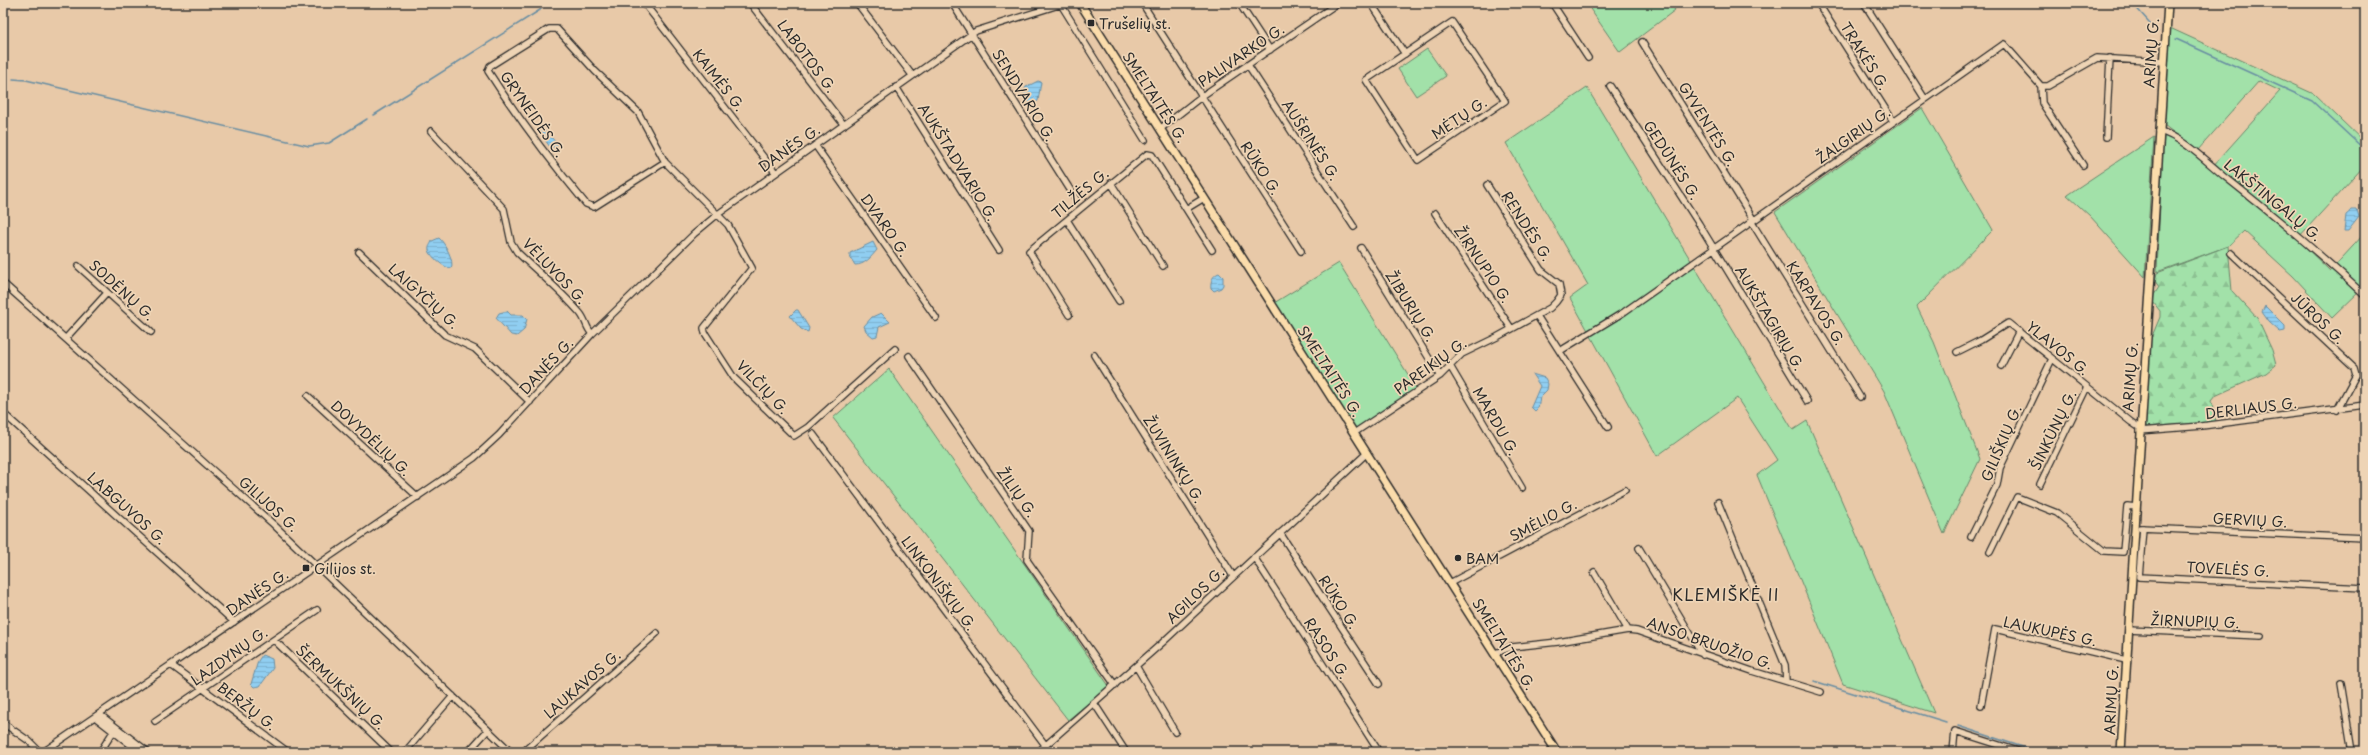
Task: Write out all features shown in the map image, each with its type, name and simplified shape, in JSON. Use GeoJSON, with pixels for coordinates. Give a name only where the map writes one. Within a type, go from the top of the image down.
{"type":"FeatureCollection","features":[{"type":"Feature","properties":{"kind":"main road","name":"SMELTAITĖS G."},"geometry":{"type":"LineString","coordinates":[[1080,3],[1557,752]]}},
{"type":"Feature","properties":{"kind":"main road","name":"ARIMŲ G."},"geometry":{"type":"LineString","coordinates":[[2121,752],[2140,429],[2168,3]]}},
{"type":"Feature","properties":{"kind":"street","name":"KAIMĖS G."},"geometry":{"type":"LineString","coordinates":[[644,3],[775,172]]}},
{"type":"Feature","properties":{"kind":"street","name":"LABOTOS G."},"geometry":{"type":"LineString","coordinates":[[750,3],[844,125]]}},
{"type":"Feature","properties":{"kind":"street"},"geometry":{"type":"LineString","coordinates":[[857,3],[912,75]]}},
{"type":"Feature","properties":{"kind":"street","name":"SENDVARIO G."},"geometry":{"type":"LineString","coordinates":[[952,3],[1076,199]]}},
{"type":"Feature","properties":{"kind":"street","name":"RŪKO G."},"geometry":{"type":"LineString","coordinates":[[1142,3],[1301,251]]}},
{"type":"Feature","properties":{"kind":"street"},"geometry":{"type":"LineString","coordinates":[[1239,3],[1270,50]]}},
{"type":"Feature","properties":{"kind":"street","name":"PALIVARKO G."},"geometry":{"type":"LineString","coordinates":[[1160,129],[1202,96],[1337,3]]}},
{"type":"Feature","properties":{"kind":"street"},"geometry":{"type":"LineString","coordinates":[[1371,3],[1405,54]]}},
{"type":"Feature","properties":{"kind":"street"},"geometry":{"type":"LineString","coordinates":[[1552,3],[1588,58]]}},
{"type":"Feature","properties":{"kind":"street","name":"TRAKĖS G."},"geometry":{"type":"LineString","coordinates":[[1818,3],[1893,121]]}},
{"type":"Feature","properties":{"kind":"street"},"geometry":{"type":"LineString","coordinates":[[1864,3],[1925,99]]}},
{"type":"Feature","properties":{"kind":"street","name":"DANĖS G."},"geometry":{"type":"LineString","coordinates":[[42,752],[474,458],[530,402],[592,334],[694,234],[718,214],[775,172],[972,34],[1063,4]]}},
{"type":"Feature","properties":{"kind":"street"},"geometry":{"type":"LineString","coordinates":[[1063,4],[1145,140]]}},
{"type":"Feature","properties":{"kind":"street","name":"MĖTŲ G."},"geometry":{"type":"LineString","coordinates":[[1452,22],[1505,101],[1418,160],[1366,80],[1405,54],[1452,22]]}},
{"type":"Feature","properties":{"kind":"street","name":"GRYNEIDĖS G."},"geometry":{"type":"LineString","coordinates":[[665,162],[594,207],[586,204],[547,157],[512,109],[488,71],[490,66],[549,30],[557,29],[595,71],[638,112],[665,162],[718,214]]}},
{"type":"Feature","properties":{"kind":"street","name":"GYVENTĖS G."},"geometry":{"type":"LineString","coordinates":[[1642,42],[1752,220]]}},
{"type":"Feature","properties":{"kind":"street","name":"ŽALGIRIŲ G."},"geometry":{"type":"LineString","coordinates":[[1560,351],[1624,312],[1713,247],[2004,44],[2041,86]]}},
{"type":"Feature","properties":{"kind":"street"},"geometry":{"type":"LineString","coordinates":[[2083,165],[2042,103],[2041,86],[2048,86],[2097,58],[2164,62]]}},
{"type":"Feature","properties":{"kind":"street"},"geometry":{"type":"LineString","coordinates":[[2106,137],[2110,58]]}},
{"type":"Feature","properties":{"kind":"street","name":"AUŠRINĖS G."},"geometry":{"type":"LineString","coordinates":[[1248,65],[1354,227]]}},
{"type":"Feature","properties":{"kind":"street","name":"GEDŪNĖS G."},"geometry":{"type":"LineString","coordinates":[[1610,86],[1713,247]]}},
{"type":"Feature","properties":{"kind":"street","name":"AUKŠTADVARIO G."},"geometry":{"type":"LineString","coordinates":[[896,87],[998,250]]}},
{"type":"Feature","properties":{"kind":"street","name":"VĖLUVOS G."},"geometry":{"type":"LineString","coordinates":[[431,131],[504,209],[510,242],[517,252],[574,306],[586,321],[588,330],[592,334]]}},
{"type":"Feature","properties":{"kind":"street","name":"LAKŠTINGALŲ G."},"geometry":{"type":"LineString","coordinates":[[2159,131],[2168,133],[2199,156],[2298,235],[2365,296]]}},
{"type":"Feature","properties":{"kind":"street","name":"DVARO G."},"geometry":{"type":"LineString","coordinates":[[815,145],[936,318]]}},
{"type":"Feature","properties":{"kind":"street","name":"TILŽĖS G."},"geometry":{"type":"LineString","coordinates":[[1069,315],[1029,251],[1147,154],[1152,155],[1186,209]]}},
{"type":"Feature","properties":{"kind":"street"},"geometry":{"type":"LineString","coordinates":[[1111,183],[1163,266]]}},
{"type":"Feature","properties":{"kind":"street","name":"RENDĖS G."},"geometry":{"type":"LineString","coordinates":[[1487,185],[1541,270],[1560,284],[1561,295]]}},
{"type":"Feature","properties":{"kind":"street"},"geometry":{"type":"LineString","coordinates":[[1204,198],[1186,209],[1212,250]]}},
{"type":"Feature","properties":{"kind":"street","name":"ŽIRNUPIO G."},"geometry":{"type":"LineString","coordinates":[[1435,213],[1511,328]]}},
{"type":"Feature","properties":{"kind":"street","name":"VILČIŲ G."},"geometry":{"type":"LineString","coordinates":[[718,214],[728,225],[752,268],[704,328],[705,333],[734,378],[794,436],[808,427],[895,349]]}},
{"type":"Feature","properties":{"kind":"street"},"geometry":{"type":"LineString","coordinates":[[1067,220],[1119,301]]}},
{"type":"Feature","properties":{"kind":"street","name":"KARPAVOS G."},"geometry":{"type":"LineString","coordinates":[[1752,220],[1860,397]]}},
{"type":"Feature","properties":{"kind":"street","name":"AUKŠTAGIRIŲ G."},"geometry":{"type":"LineString","coordinates":[[1713,247],[1807,401]]}},
{"type":"Feature","properties":{"kind":"street","name":"ŽIBURIŲ G."},"geometry":{"type":"LineString","coordinates":[[1361,248],[1440,376]]}},
{"type":"Feature","properties":{"kind":"street","name":"LAIGYČIŲ G."},"geometry":{"type":"LineString","coordinates":[[359,252],[445,335],[475,349],[530,402]]}},
{"type":"Feature","properties":{"kind":"street","name":"JŪROS G."},"geometry":{"type":"LineString","coordinates":[[2231,253],[2354,368],[2356,375],[2337,410]]}},
{"type":"Feature","properties":{"kind":"street","name":"SODĖNŲ G."},"geometry":{"type":"LineString","coordinates":[[78,266],[151,332]]}},
{"type":"Feature","properties":{"kind":"street","name":"GILIJOS G."},"geometry":{"type":"LineString","coordinates":[[3,283],[66,338],[317,566],[511,752]]}},
{"type":"Feature","properties":{"kind":"street"},"geometry":{"type":"LineString","coordinates":[[66,338],[107,293]]}},
{"type":"Feature","properties":{"kind":"street","name":"PAREIKIŲ G."},"geometry":{"type":"LineString","coordinates":[[1354,433],[1440,376],[1462,354],[1537,316],[1556,302],[1561,295]]}},
{"type":"Feature","properties":{"kind":"street"},"geometry":{"type":"LineString","coordinates":[[1537,316],[1608,427]]}},
{"type":"Feature","properties":{"kind":"street","name":"YLAVOS G."},"geometry":{"type":"LineString","coordinates":[[1957,352],[1981,340],[2008,322],[2140,429]]}},
{"type":"Feature","properties":{"kind":"street"},"geometry":{"type":"LineString","coordinates":[[2001,366],[2019,331]]}},
{"type":"Feature","properties":{"kind":"street","name":"ŽUVININKŲ G."},"geometry":{"type":"LineString","coordinates":[[1094,355],[1233,576]]}},
{"type":"Feature","properties":{"kind":"street","name":"ŽILIŲ G."},"geometry":{"type":"LineString","coordinates":[[909,356],[1029,531],[1027,560],[1115,685]]}},
{"type":"Feature","properties":{"kind":"street","name":"GILIŠKIŲ G."},"geometry":{"type":"LineString","coordinates":[[1971,537],[1997,485],[2000,468],[2052,359]]}},
{"type":"Feature","properties":{"kind":"street","name":"MARDU G."},"geometry":{"type":"LineString","coordinates":[[1450,366],[1522,488]]}},
{"type":"Feature","properties":{"kind":"street","name":"ŠINKŪNŲ G."},"geometry":{"type":"LineString","coordinates":[[2040,484],[2087,387]]}},
{"type":"Feature","properties":{"kind":"street","name":"DOVYDĖLIŲ G."},"geometry":{"type":"LineString","coordinates":[[308,396],[418,497]]}},
{"type":"Feature","properties":{"kind":"street","name":"DERLIAUS G."},"geometry":{"type":"LineString","coordinates":[[2140,429],[2202,426],[2337,410],[2365,405]]}},
{"type":"Feature","properties":{"kind":"street","name":"LABGUVOS G."},"geometry":{"type":"LineString","coordinates":[[3,413],[234,622]]}},
{"type":"Feature","properties":{"kind":"street","name":"LINKONIŠKIŲ G."},"geometry":{"type":"LineString","coordinates":[[813,434],[1046,746]]}},
{"type":"Feature","properties":{"kind":"street","name":"AGILOS G."},"geometry":{"type":"LineString","coordinates":[[1038,752],[1136,666],[1367,453]]}},
{"type":"Feature","properties":{"kind":"street","name":"SMĖLIO G."},"geometry":{"type":"LineString","coordinates":[[1450,583],[1625,490]]}},
{"type":"Feature","properties":{"kind":"street"},"geometry":{"type":"LineString","coordinates":[[1990,552],[2017,498],[2057,513],[2104,551],[2123,552],[2127,506],[2136,507]]}},
{"type":"Feature","properties":{"kind":"street"},"geometry":{"type":"LineString","coordinates":[[1718,502],[1786,664],[1786,682]]}},
{"type":"Feature","properties":{"kind":"street","name":"GERVIŲ G."},"geometry":{"type":"LineString","coordinates":[[2134,528],[2365,538]]}},
{"type":"Feature","properties":{"kind":"street","name":"TOVELĖS G."},"geometry":{"type":"LineString","coordinates":[[2143,528],[2139,577],[2365,588]]}},
{"type":"Feature","properties":{"kind":"street","name":"RŪKO G."},"geometry":{"type":"LineString","coordinates":[[1280,533],[1379,684]]}},
{"type":"Feature","properties":{"kind":"street"},"geometry":{"type":"LineString","coordinates":[[1639,548],[1703,655]]}},
{"type":"Feature","properties":{"kind":"street","name":"RASOS G."},"geometry":{"type":"LineString","coordinates":[[1254,557],[1379,752]]}},
{"type":"Feature","properties":{"kind":"street"},"geometry":{"type":"LineString","coordinates":[[1594,572],[1628,630]]}},
{"type":"Feature","properties":{"kind":"street","name":"LAZDYNŲ G."},"geometry":{"type":"LineString","coordinates":[[155,721],[204,689],[317,610]]}},
{"type":"Feature","properties":{"kind":"street","name":"LAUKUPĖS G."},"geometry":{"type":"LineString","coordinates":[[1981,706],[1995,629],[2126,660]]}},
{"type":"Feature","properties":{"kind":"street","name":"ANSO BRUOŽIO G."},"geometry":{"type":"LineString","coordinates":[[1495,653],[1512,647],[1558,642],[1628,630],[1637,631],[1703,655],[1821,692]]}},
{"type":"Feature","properties":{"kind":"street","name":"ŽIRNUPIŲ G."},"geometry":{"type":"LineString","coordinates":[[2128,630],[2261,636]]}},
{"type":"Feature","properties":{"kind":"street","name":"LAUKAVOS G."},"geometry":{"type":"LineString","coordinates":[[523,752],[657,633]]}},
{"type":"Feature","properties":{"kind":"street","name":"ŠERMUKŠNIŲ G."},"geometry":{"type":"LineString","coordinates":[[274,640],[391,752]]}},
{"type":"Feature","properties":{"kind":"street","name":"BERŽŲ G."},"geometry":{"type":"LineString","coordinates":[[171,665],[288,752]]}},
{"type":"Feature","properties":{"kind":"street"},"geometry":{"type":"LineString","coordinates":[[1136,666],[1175,732]]}},
{"type":"Feature","properties":{"kind":"street"},"geometry":{"type":"LineString","coordinates":[[2341,683],[2352,752]]}},
{"type":"Feature","properties":{"kind":"street"},"geometry":{"type":"LineString","coordinates":[[404,752],[453,696]]}},
{"type":"Feature","properties":{"kind":"street"},"geometry":{"type":"LineString","coordinates":[[1094,703],[1126,752]]}},
{"type":"Feature","properties":{"kind":"street"},"geometry":{"type":"LineString","coordinates":[[97,716],[113,732],[140,752]]}},
{"type":"Feature","properties":{"kind":"street"},"geometry":{"type":"LineString","coordinates":[[97,716],[148,752]]}},
{"type":"Feature","properties":{"kind":"street"},"geometry":{"type":"LineString","coordinates":[[3,723],[42,752]]}},
{"type":"Feature","properties":{"kind":"street"},"geometry":{"type":"LineString","coordinates":[[468,752],[488,730]]}},
{"type":"Feature","properties":{"kind":"street"},"geometry":{"type":"LineString","coordinates":[[1954,752],[1955,731],[2021,752]]}},
{"type":"Feature","properties":{"kind":"street"},"geometry":{"type":"LineString","coordinates":[[100,752],[113,732]]}},
{"type":"Feature","properties":{"kind":"green space"},"geometry":{"type":"Polygon","coordinates":[[[1586,3],[1670,3],[1675,10],[1620,52],[1586,3]]]}},
{"type":"Feature","properties":{"kind":"green space"},"geometry":{"type":"Polygon","coordinates":[[[2170,28],[2314,94],[2365,143],[2365,165],[2297,239],[2330,271],[2365,233],[2365,293],[2361,290],[2332,318],[2293,276],[2244,231],[2228,246],[2157,272],[2163,135],[2172,137],[2212,167],[2280,91],[2259,81],[2197,151],[2164,125],[2163,120],[2170,28]]]}},
{"type":"Feature","properties":{"kind":"green space"},"geometry":{"type":"Polygon","coordinates":[[[1427,49],[1446,76],[1416,96],[1398,69],[1427,49]]]}},
{"type":"Feature","properties":{"kind":"green space"},"geometry":{"type":"Polygon","coordinates":[[[1587,88],[1793,430],[1807,421],[1934,713],[1843,684],[1757,475],[1777,460],[1737,398],[1657,456],[1570,298],[1588,285],[1506,143],[1587,88]]]}},
{"type":"Feature","properties":{"kind":"green space"},"geometry":{"type":"Polygon","coordinates":[[[1922,108],[1993,230],[1917,307],[1934,342],[1980,459],[1944,534],[1884,391],[1775,212],[1922,108]]]}},
{"type":"Feature","properties":{"kind":"green space"},"geometry":{"type":"Polygon","coordinates":[[[2154,137],[2145,277],[2090,216],[2067,195],[2154,137]]]}},
{"type":"Feature","properties":{"kind":"green space"},"geometry":{"type":"Polygon","coordinates":[[[2228,246],[2232,291],[2257,318],[2272,350],[2276,365],[2266,373],[2215,396],[2211,401],[2216,422],[2145,427],[2150,341],[2160,317],[2160,311],[2153,302],[2154,295],[2159,287],[2155,281],[2157,273],[2228,246]]]}},
{"type":"Feature","properties":{"kind":"green space"},"geometry":{"type":"Polygon","coordinates":[[[1339,263],[1417,389],[1356,430],[1274,303],[1339,263]]]}},
{"type":"Feature","properties":{"kind":"green space"},"geometry":{"type":"Polygon","coordinates":[[[889,369],[1109,686],[1068,720],[833,418],[889,369]]]}},
{"type":"Feature","properties":{"kind":"water"},"geometry":{"type":"Polygon","coordinates":[[[1038,81],[1041,82],[1038,101],[1030,105],[1026,102],[1023,93],[1026,87],[1038,81]]]}},
{"type":"Feature","properties":{"kind":"water"},"geometry":{"type":"Polygon","coordinates":[[[542,127],[558,145],[556,147],[550,147],[538,130],[542,127]]]}},
{"type":"Feature","properties":{"kind":"water"},"geometry":{"type":"Polygon","coordinates":[[[2352,210],[2357,210],[2359,217],[2348,231],[2344,231],[2346,215],[2352,210]]]}},
{"type":"Feature","properties":{"kind":"water"},"geometry":{"type":"Polygon","coordinates":[[[439,238],[449,253],[452,261],[451,268],[448,268],[435,259],[430,253],[429,248],[432,241],[439,238]]]}},
{"type":"Feature","properties":{"kind":"water"},"geometry":{"type":"Polygon","coordinates":[[[873,242],[877,250],[865,262],[855,265],[850,257],[850,253],[873,242]]]}},
{"type":"Feature","properties":{"kind":"water"},"geometry":{"type":"Polygon","coordinates":[[[1219,273],[1223,277],[1223,285],[1221,288],[1214,291],[1211,288],[1212,281],[1215,275],[1219,273]]]}},
{"type":"Feature","properties":{"kind":"water"},"geometry":{"type":"Polygon","coordinates":[[[2265,306],[2285,326],[2285,331],[2280,332],[2269,322],[2262,312],[2265,306]]]}},
{"type":"Feature","properties":{"kind":"water"},"geometry":{"type":"Polygon","coordinates":[[[798,310],[809,328],[808,332],[801,329],[790,316],[798,310]]]}},
{"type":"Feature","properties":{"kind":"water"},"geometry":{"type":"Polygon","coordinates":[[[507,311],[511,315],[523,315],[527,319],[524,330],[517,336],[511,335],[496,318],[499,313],[507,311]]]}},
{"type":"Feature","properties":{"kind":"water"},"geometry":{"type":"Polygon","coordinates":[[[881,313],[890,322],[879,327],[877,336],[873,337],[866,331],[864,326],[872,317],[881,313]]]}},
{"type":"Feature","properties":{"kind":"water"},"geometry":{"type":"Polygon","coordinates":[[[1532,374],[1545,378],[1548,384],[1547,390],[1540,397],[1538,408],[1535,411],[1531,407],[1540,386],[1532,374]]]}},
{"type":"Feature","properties":{"kind":"water"},"geometry":{"type":"Polygon","coordinates":[[[262,655],[272,659],[273,668],[260,686],[254,687],[251,684],[258,661],[262,655]]]}},
{"type":"Feature","properties":{"kind":"waterway"},"geometry":{"type":"LineString","coordinates":[[374,115],[540,10],[546,3]]}},
{"type":"Feature","properties":{"kind":"waterway"},"geometry":{"type":"LineString","coordinates":[[2132,3],[2158,32]]}},
{"type":"Feature","properties":{"kind":"waterway"},"geometry":{"type":"LineString","coordinates":[[2176,39],[2312,101],[2365,150]]}},
{"type":"Feature","properties":{"kind":"waterway"},"geometry":{"type":"LineString","coordinates":[[13,79],[26,80],[309,146],[329,143],[367,119]]}},
{"type":"Feature","properties":{"kind":"waterway"},"geometry":{"type":"LineString","coordinates":[[1814,681],[1946,722]]}},
{"type":"Feature","properties":{"kind":"waterway"},"geometry":{"type":"LineString","coordinates":[[1958,726],[2038,752]]}},
{"type":"Feature","properties":{"kind":"place","name":"Trušelių st."},"geometry":{"type":"Point","coordinates":[1091,23]}},
{"type":"Feature","properties":{"kind":"place","name":"BAM"},"geometry":{"type":"Point","coordinates":[1458,558]}},
{"type":"Feature","properties":{"kind":"place","name":"Gilijos st."},"geometry":{"type":"Point","coordinates":[306,568]}},
{"type":"Feature","properties":{"kind":"district","name":"KLEMIŠKĖ II"},"geometry":{"type":"Point","coordinates":[1726,594]}}]}
